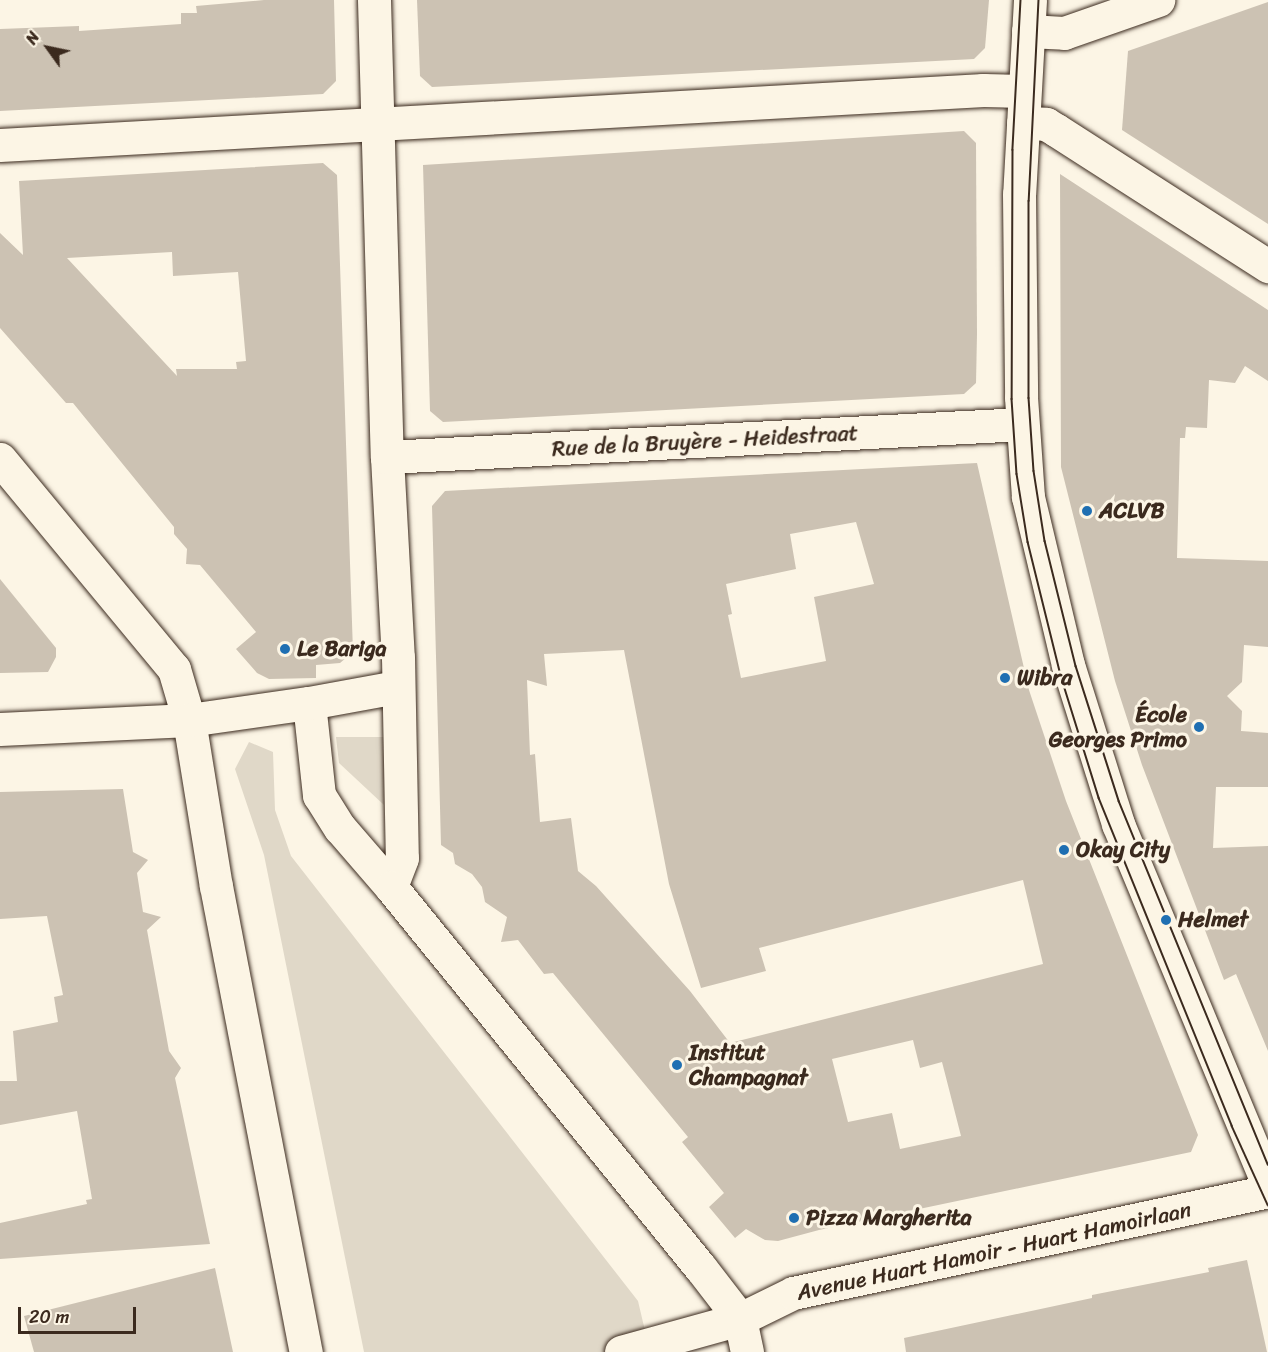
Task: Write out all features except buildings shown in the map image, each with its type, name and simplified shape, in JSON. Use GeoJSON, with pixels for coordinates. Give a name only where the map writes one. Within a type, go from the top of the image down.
{"type":"FeatureCollection","features":[{"type":"Feature","properties":{"kind":"street"},"geometry":{"type":"LineString","coordinates":[[374,0],[387,457],[398,657],[402,858],[391,887]]}},
{"type":"Feature","properties":{"kind":"street"},"geometry":{"type":"LineString","coordinates":[[1158,0],[1064,33],[1029,15],[1019,194],[1022,424],[1028,498],[1068,665],[1100,772],[1138,875],[1268,1185]]}},
{"type":"Feature","properties":{"kind":"street"},"geometry":{"type":"LineString","coordinates":[[0,145],[983,90],[1023,107],[1268,266]]}},
{"type":"Feature","properties":{"kind":"street","name":"Rue de la Bruyère - Heidestraat"},"geometry":{"type":"LineString","coordinates":[[387,457],[1022,424]]}},
{"type":"Feature","properties":{"kind":"street"},"geometry":{"type":"LineString","coordinates":[[0,459],[174,669],[189,720],[216,886],[306,1352]]}},
{"type":"Feature","properties":{"kind":"street"},"geometry":{"type":"LineString","coordinates":[[0,729],[189,720],[309,703],[397,687]]}},
{"type":"Feature","properties":{"kind":"street"},"geometry":{"type":"LineString","coordinates":[[309,703],[318,795],[340,828],[391,887],[740,1319],[747,1352]]}},
{"type":"Feature","properties":{"kind":"street","name":"Avenue Huart Hamoir - Huart Hamoirlaan"},"geometry":{"type":"LineString","coordinates":[[621,1352],[740,1319],[793,1293],[1268,1191]]}},
{"type":"Feature","properties":{"kind":"shaded area"},"geometry":{"type":"Polygon","coordinates":[[[336,737],[385,737],[384,805],[339,763],[336,737]]]}},
{"type":"Feature","properties":{"kind":"shaded area"},"geometry":{"type":"Polygon","coordinates":[[[249,742],[273,752],[275,810],[291,856],[638,1301],[650,1352],[364,1352],[264,855],[235,769],[249,742]]]}},
{"type":"Feature","properties":{"kind":"tram line"},"geometry":{"type":"LineString","coordinates":[[1021,0],[1013,150],[1012,399],[1017,474],[1028,542],[1062,679],[1099,798],[1232,1126],[1268,1205]]}},
{"type":"Feature","properties":{"kind":"tram line"},"geometry":{"type":"LineString","coordinates":[[1039,0],[1029,201],[1029,398],[1034,471],[1045,541],[1076,666],[1119,801],[1268,1165]]}},
{"type":"Feature","properties":{"kind":"place","name":"ACLVB"},"geometry":{"type":"Point","coordinates":[1087,511]}},
{"type":"Feature","properties":{"kind":"place","name":"Le Bariga"},"geometry":{"type":"Point","coordinates":[285,649]}},
{"type":"Feature","properties":{"kind":"place","name":"Wibra"},"geometry":{"type":"Point","coordinates":[1005,678]}},
{"type":"Feature","properties":{"kind":"place","name":"École Georges Primo"},"geometry":{"type":"Point","coordinates":[1199,727]}},
{"type":"Feature","properties":{"kind":"place","name":"Okay City"},"geometry":{"type":"Point","coordinates":[1064,850]}},
{"type":"Feature","properties":{"kind":"place","name":"Helmet"},"geometry":{"type":"Point","coordinates":[1166,920]}},
{"type":"Feature","properties":{"kind":"place","name":"Institut Champagnat"},"geometry":{"type":"Point","coordinates":[677,1065]}},
{"type":"Feature","properties":{"kind":"place","name":"Pizza Margherita"},"geometry":{"type":"Point","coordinates":[794,1218]}}]}
